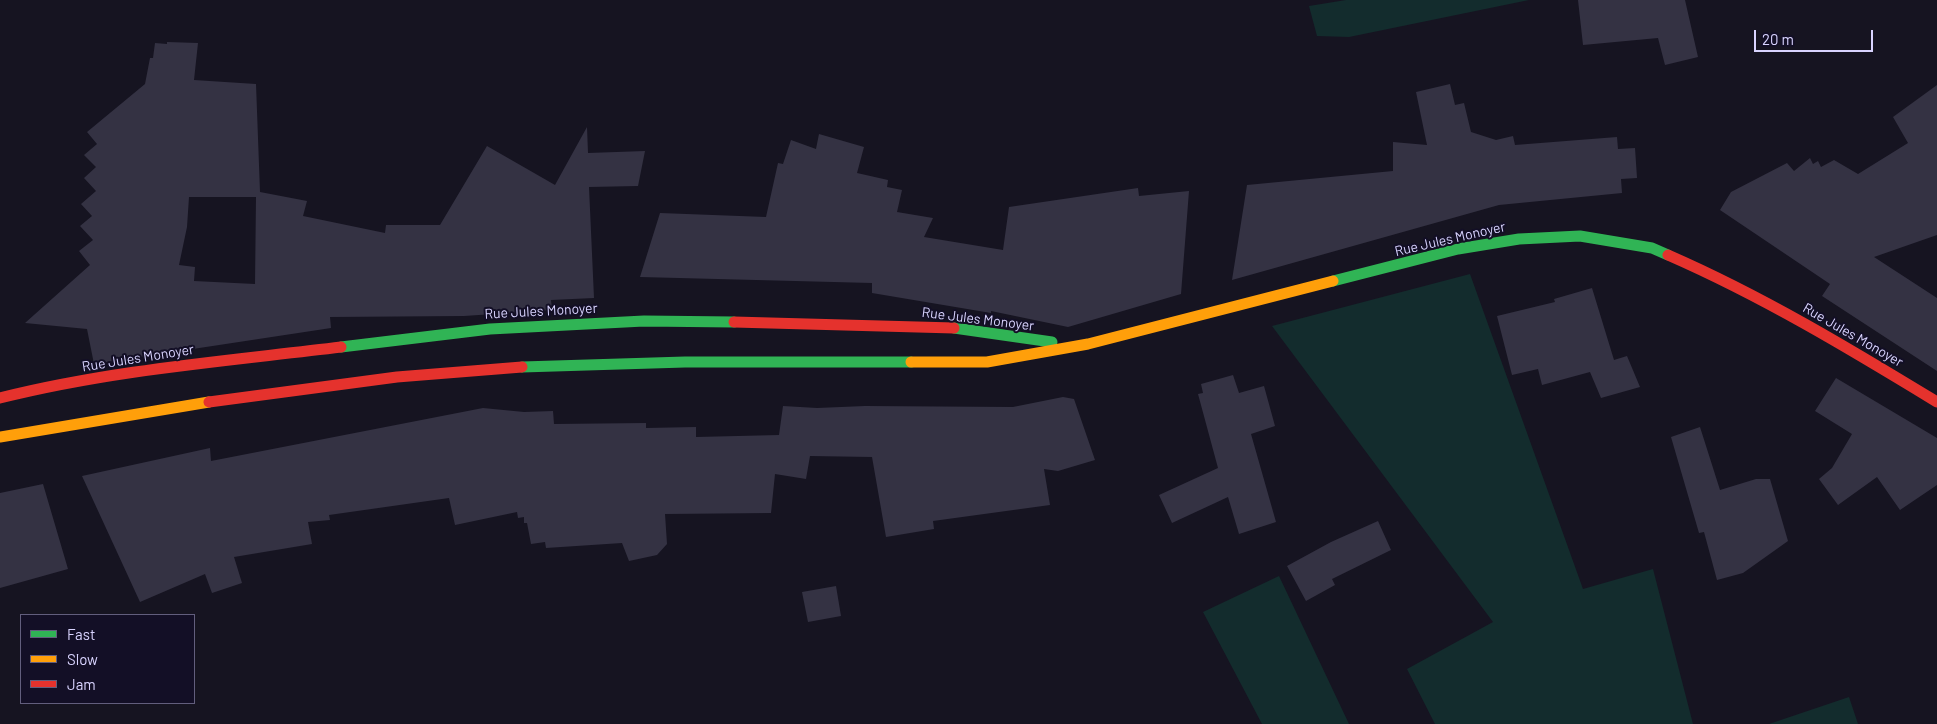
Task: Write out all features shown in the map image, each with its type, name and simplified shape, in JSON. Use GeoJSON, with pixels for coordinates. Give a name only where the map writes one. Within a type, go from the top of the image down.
{"type":"FeatureCollection","features":[{"type":"Feature","properties":{"kind":"street","name":"Rue Jules Monoyer"},"geometry":{"type":"LineString","coordinates":[[0,437],[176,406],[397,377],[507,368],[685,362],[987,362],[1088,344],[1458,249],[1519,239],[1580,236],[1652,248],[1726,280],[1847,347],[1937,402]]}},
{"type":"Feature","properties":{"kind":"street","name":"Rue Jules Monoyer"},"geometry":{"type":"LineString","coordinates":[[0,398],[36,389],[284,352],[490,328],[630,321],[819,323],[949,327],[1036,341],[1088,344]]}},
{"type":"Feature","properties":{"kind":"green space"},"geometry":{"type":"Polygon","coordinates":[[[1346,0],[1529,0],[1349,37],[1317,36],[1309,6],[1346,0]]]}},
{"type":"Feature","properties":{"kind":"green space"},"geometry":{"type":"Polygon","coordinates":[[[1470,274],[1583,589],[1653,569],[1693,724],[1435,724],[1407,669],[1493,622],[1272,326],[1470,274]]]}},
{"type":"Feature","properties":{"kind":"green space"},"geometry":{"type":"Polygon","coordinates":[[[1279,576],[1349,724],[1262,724],[1203,612],[1279,576]]]}},
{"type":"Feature","properties":{"kind":"green space"},"geometry":{"type":"Polygon","coordinates":[[[1849,697],[1858,724],[1769,724],[1849,697]]]}},
{"type":"Feature","properties":{"kind":"building"},"geometry":{"type":"Polygon","coordinates":[[[1578,0],[1685,0],[1698,57],[1665,65],[1658,38],[1583,45],[1578,0]]]}},
{"type":"Feature","properties":{"kind":"building"},"geometry":{"type":"Polygon","coordinates":[[[167,42],[198,43],[194,80],[256,84],[260,192],[307,201],[303,216],[385,233],[386,225],[440,225],[487,146],[555,185],[587,127],[588,153],[645,151],[638,186],[589,187],[594,298],[551,300],[552,310],[464,316],[330,317],[331,328],[94,364],[87,329],[25,323],[90,265],[79,251],[93,240],[80,226],[92,216],[81,204],[96,191],[84,178],[96,167],[84,155],[97,144],[87,132],[145,84],[150,58],[153,58],[155,43],[167,44],[167,42]],[[189,197],[187,227],[179,265],[195,267],[194,281],[255,284],[256,197],[189,197]]]}},
{"type":"Feature","properties":{"kind":"building"},"geometry":{"type":"Polygon","coordinates":[[[1450,84],[1455,105],[1464,103],[1471,132],[1496,140],[1513,136],[1515,145],[1617,137],[1618,149],[1635,148],[1637,178],[1621,179],[1622,193],[1499,205],[1232,280],[1247,185],[1393,171],[1393,142],[1427,145],[1416,92],[1450,84]]]}},
{"type":"Feature","properties":{"kind":"building"},"geometry":{"type":"Polygon","coordinates":[[[1937,85],[1937,235],[1874,257],[1937,298],[1937,371],[1822,296],[1830,284],[1720,210],[1731,192],[1787,163],[1794,171],[1810,158],[1813,164],[1818,161],[1821,167],[1834,160],[1858,174],[1908,143],[1893,117],[1937,85]]]}},
{"type":"Feature","properties":{"kind":"building"},"geometry":{"type":"Polygon","coordinates":[[[819,134],[864,147],[857,173],[888,180],[887,187],[902,190],[897,212],[933,218],[924,237],[1003,250],[1009,207],[1138,188],[1139,196],[1189,191],[1181,294],[1068,327],[991,311],[991,313],[872,293],[872,283],[640,277],[660,213],[766,217],[778,163],[783,164],[791,140],[816,149],[819,134]]]}},
{"type":"Feature","properties":{"kind":"building"},"geometry":{"type":"Polygon","coordinates":[[[1592,288],[1614,360],[1627,356],[1640,387],[1601,398],[1590,372],[1542,385],[1538,369],[1512,375],[1497,316],[1555,302],[1554,299],[1592,288]]]}},
{"type":"Feature","properties":{"kind":"building"},"geometry":{"type":"Polygon","coordinates":[[[1233,375],[1239,393],[1264,386],[1275,426],[1251,434],[1276,522],[1239,534],[1228,497],[1172,523],[1159,495],[1218,468],[1198,394],[1203,393],[1201,384],[1233,375]]]}},
{"type":"Feature","properties":{"kind":"building"},"geometry":{"type":"Polygon","coordinates":[[[1836,378],[1937,438],[1937,485],[1900,510],[1877,477],[1838,505],[1819,479],[1832,468],[1852,434],[1815,411],[1836,378]]]}},
{"type":"Feature","properties":{"kind":"building"},"geometry":{"type":"Polygon","coordinates":[[[1063,397],[1074,399],[1095,460],[1058,471],[1044,469],[1050,505],[933,521],[934,529],[886,537],[872,457],[810,456],[806,479],[775,474],[771,513],[665,514],[667,544],[657,555],[629,561],[622,543],[546,548],[545,542],[531,544],[527,523],[524,523],[524,517],[518,518],[517,512],[455,525],[449,498],[329,515],[330,520],[308,522],[312,544],[234,557],[242,583],[212,593],[205,574],[140,602],[82,476],[210,448],[211,461],[483,408],[524,412],[553,411],[554,424],[646,423],[646,428],[696,427],[696,437],[779,435],[783,406],[817,408],[865,406],[1013,407],[1063,397]]]}},
{"type":"Feature","properties":{"kind":"building"},"geometry":{"type":"Polygon","coordinates":[[[1700,427],[1720,490],[1756,479],[1770,479],[1788,541],[1743,573],[1717,580],[1704,532],[1699,533],[1671,437],[1700,427]]]}},
{"type":"Feature","properties":{"kind":"building"},"geometry":{"type":"Polygon","coordinates":[[[43,484],[68,569],[0,588],[0,493],[43,484]]]}},
{"type":"Feature","properties":{"kind":"building"},"geometry":{"type":"Polygon","coordinates":[[[1378,521],[1391,550],[1332,579],[1335,585],[1306,601],[1287,566],[1331,542],[1378,521]]]}},
{"type":"Feature","properties":{"kind":"building"},"geometry":{"type":"Polygon","coordinates":[[[836,586],[841,616],[808,622],[802,592],[836,586]]]}},
{"type":"Feature","properties":{"kind":"traffic: fast"},"geometry":{"type":"LineString","coordinates":[[1333,281],[1458,249],[1519,239],[1580,236],[1652,248],[1668,255]]}},
{"type":"Feature","properties":{"kind":"traffic: fast"},"geometry":{"type":"LineString","coordinates":[[341,347],[490,329],[644,321],[734,322]]}},
{"type":"Feature","properties":{"kind":"traffic: fast"},"geometry":{"type":"LineString","coordinates":[[954,328],[1052,342]]}},
{"type":"Feature","properties":{"kind":"traffic: fast"},"geometry":{"type":"LineString","coordinates":[[522,367],[685,362],[911,362]]}},
{"type":"Feature","properties":{"kind":"traffic: slow"},"geometry":{"type":"LineString","coordinates":[[911,362],[987,362],[1088,344],[1333,281]]}},
{"type":"Feature","properties":{"kind":"traffic: slow"},"geometry":{"type":"LineString","coordinates":[[0,437],[209,402]]}},
{"type":"Feature","properties":{"kind":"traffic: jam"},"geometry":{"type":"LineString","coordinates":[[1668,255],[1771,306],[1838,343],[1937,402]]}},
{"type":"Feature","properties":{"kind":"traffic: jam"},"geometry":{"type":"LineString","coordinates":[[734,322],[954,328]]}},
{"type":"Feature","properties":{"kind":"traffic: jam"},"geometry":{"type":"LineString","coordinates":[[0,398],[42,388],[127,373],[341,347]]}},
{"type":"Feature","properties":{"kind":"traffic: jam"},"geometry":{"type":"LineString","coordinates":[[209,402],[397,377],[522,367]]}}]}
